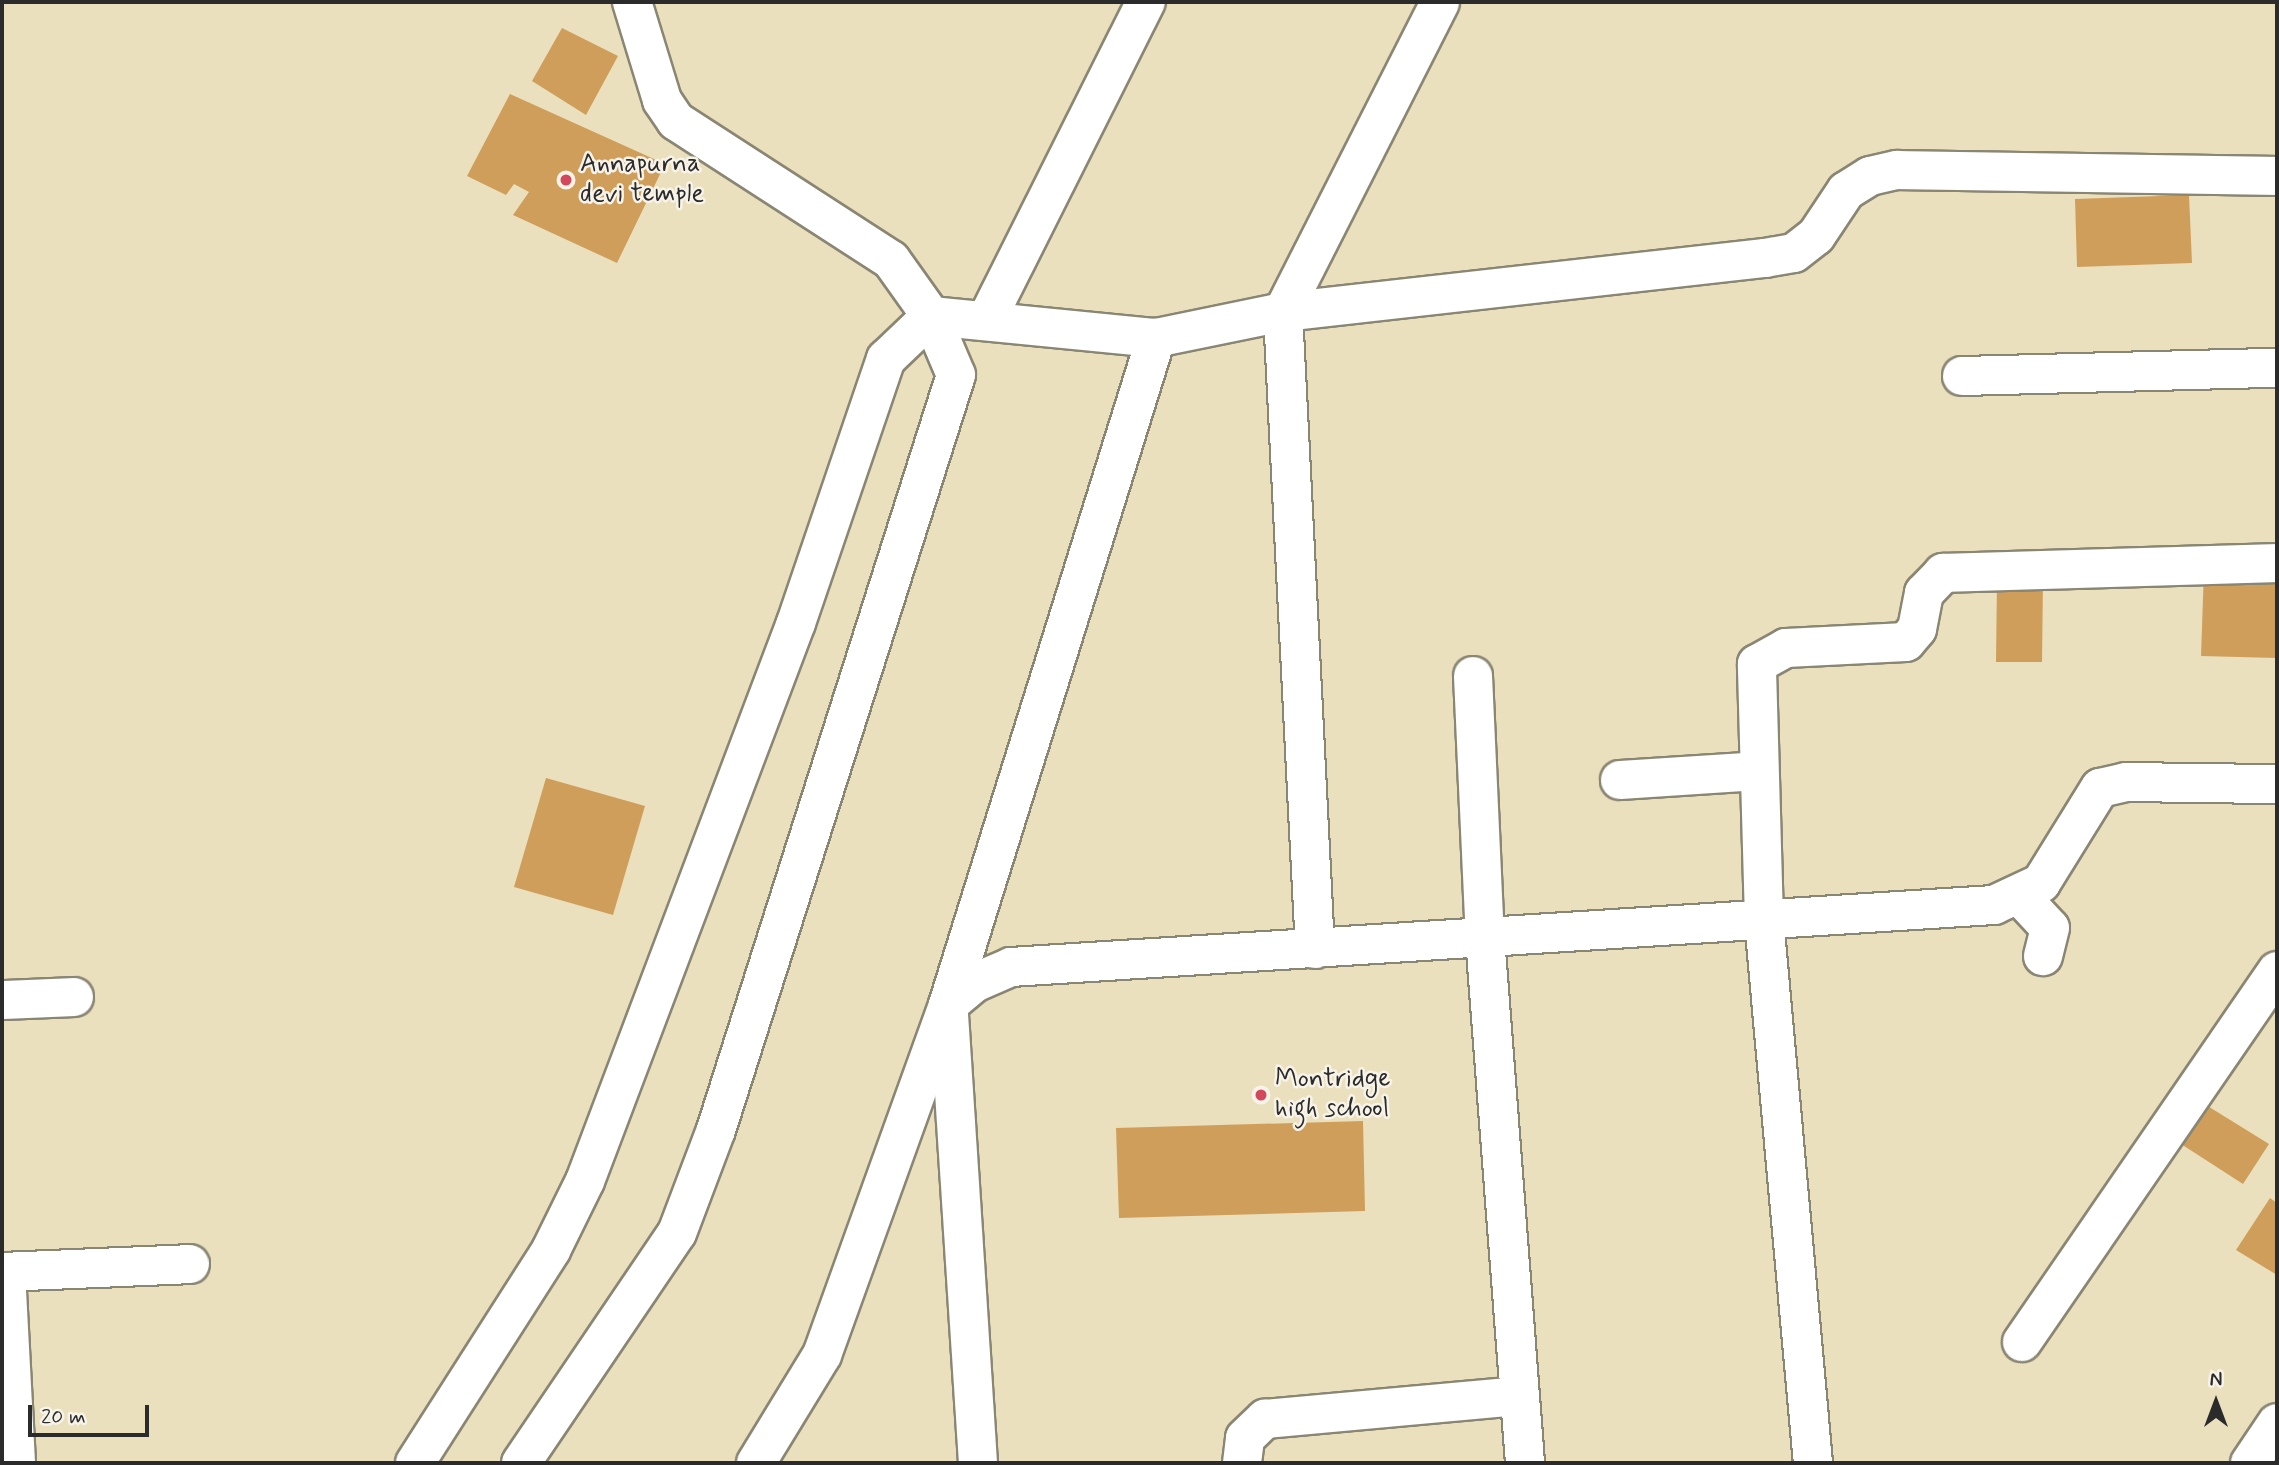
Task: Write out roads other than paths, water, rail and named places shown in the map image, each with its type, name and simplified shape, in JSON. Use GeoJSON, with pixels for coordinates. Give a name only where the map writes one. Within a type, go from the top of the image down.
{"type":"FeatureCollection","features":[{"type":"Feature","properties":{"kind":"street"},"geometry":{"type":"LineString","coordinates":[[521,1463],[677,1234],[716,1130],[956,375],[931,316],[891,260],[676,121],[662,100],[632,2]]}},
{"type":"Feature","properties":{"kind":"street"},"geometry":{"type":"LineString","coordinates":[[987,319],[1146,2]]}},
{"type":"Feature","properties":{"kind":"street"},"geometry":{"type":"LineString","coordinates":[[1315,949],[1283,312],[1440,2]]}},
{"type":"Feature","properties":{"kind":"street"},"geometry":{"type":"LineString","coordinates":[[415,1463],[551,1250],[585,1181],[796,623],[886,359],[931,316],[987,319],[1156,338],[1283,312],[1794,253],[1816,236],[1846,191],[1870,176],[1897,170],[2277,176]]}},
{"type":"Feature","properties":{"kind":"street"},"geometry":{"type":"LineString","coordinates":[[756,1463],[822,1355],[948,1005],[1156,338]]}},
{"type":"Feature","properties":{"kind":"street"},"geometry":{"type":"LineString","coordinates":[[1962,376],[2277,368]]}},
{"type":"Feature","properties":{"kind":"street"},"geometry":{"type":"LineString","coordinates":[[1813,1463],[1764,920],[1757,664],[1786,648],[1906,642],[1917,629],[1924,593],[1943,573],[2277,563]]}},
{"type":"Feature","properties":{"kind":"street"},"geometry":{"type":"LineString","coordinates":[[1473,676],[1485,937],[1525,1463]]}},
{"type":"Feature","properties":{"kind":"street"},"geometry":{"type":"LineString","coordinates":[[1620,779],[1758,771]]}},
{"type":"Feature","properties":{"kind":"street"},"geometry":{"type":"LineString","coordinates":[[948,1005],[974,983],[1011,967],[1994,905],[2021,897],[2041,883],[2100,788],[2126,782],[2277,784]]}},
{"type":"Feature","properties":{"kind":"street"},"geometry":{"type":"LineString","coordinates":[[2021,897],[2050,928],[2043,956]]}},
{"type":"Feature","properties":{"kind":"street"},"geometry":{"type":"LineString","coordinates":[[2022,1342],[2277,971]]}},
{"type":"Feature","properties":{"kind":"street"},"geometry":{"type":"LineString","coordinates":[[2,1000],[74,997]]}},
{"type":"Feature","properties":{"kind":"street"},"geometry":{"type":"LineString","coordinates":[[948,1005],[978,1463]]}},
{"type":"Feature","properties":{"kind":"street"},"geometry":{"type":"LineString","coordinates":[[16,1463],[4,1272],[190,1264]]}},
{"type":"Feature","properties":{"kind":"street"},"geometry":{"type":"LineString","coordinates":[[1241,1463],[1245,1438],[1265,1419],[1520,1395]]}},
{"type":"Feature","properties":{"kind":"street"},"geometry":{"type":"LineString","coordinates":[[2250,1463],[2277,1423]]}},
{"type":"Feature","properties":{"kind":"place","name":"Annapurna devi temple"},"geometry":{"type":"Point","coordinates":[566,180]}},
{"type":"Feature","properties":{"kind":"place","name":"Montridge high school"},"geometry":{"type":"Point","coordinates":[1261,1095]}}]}
